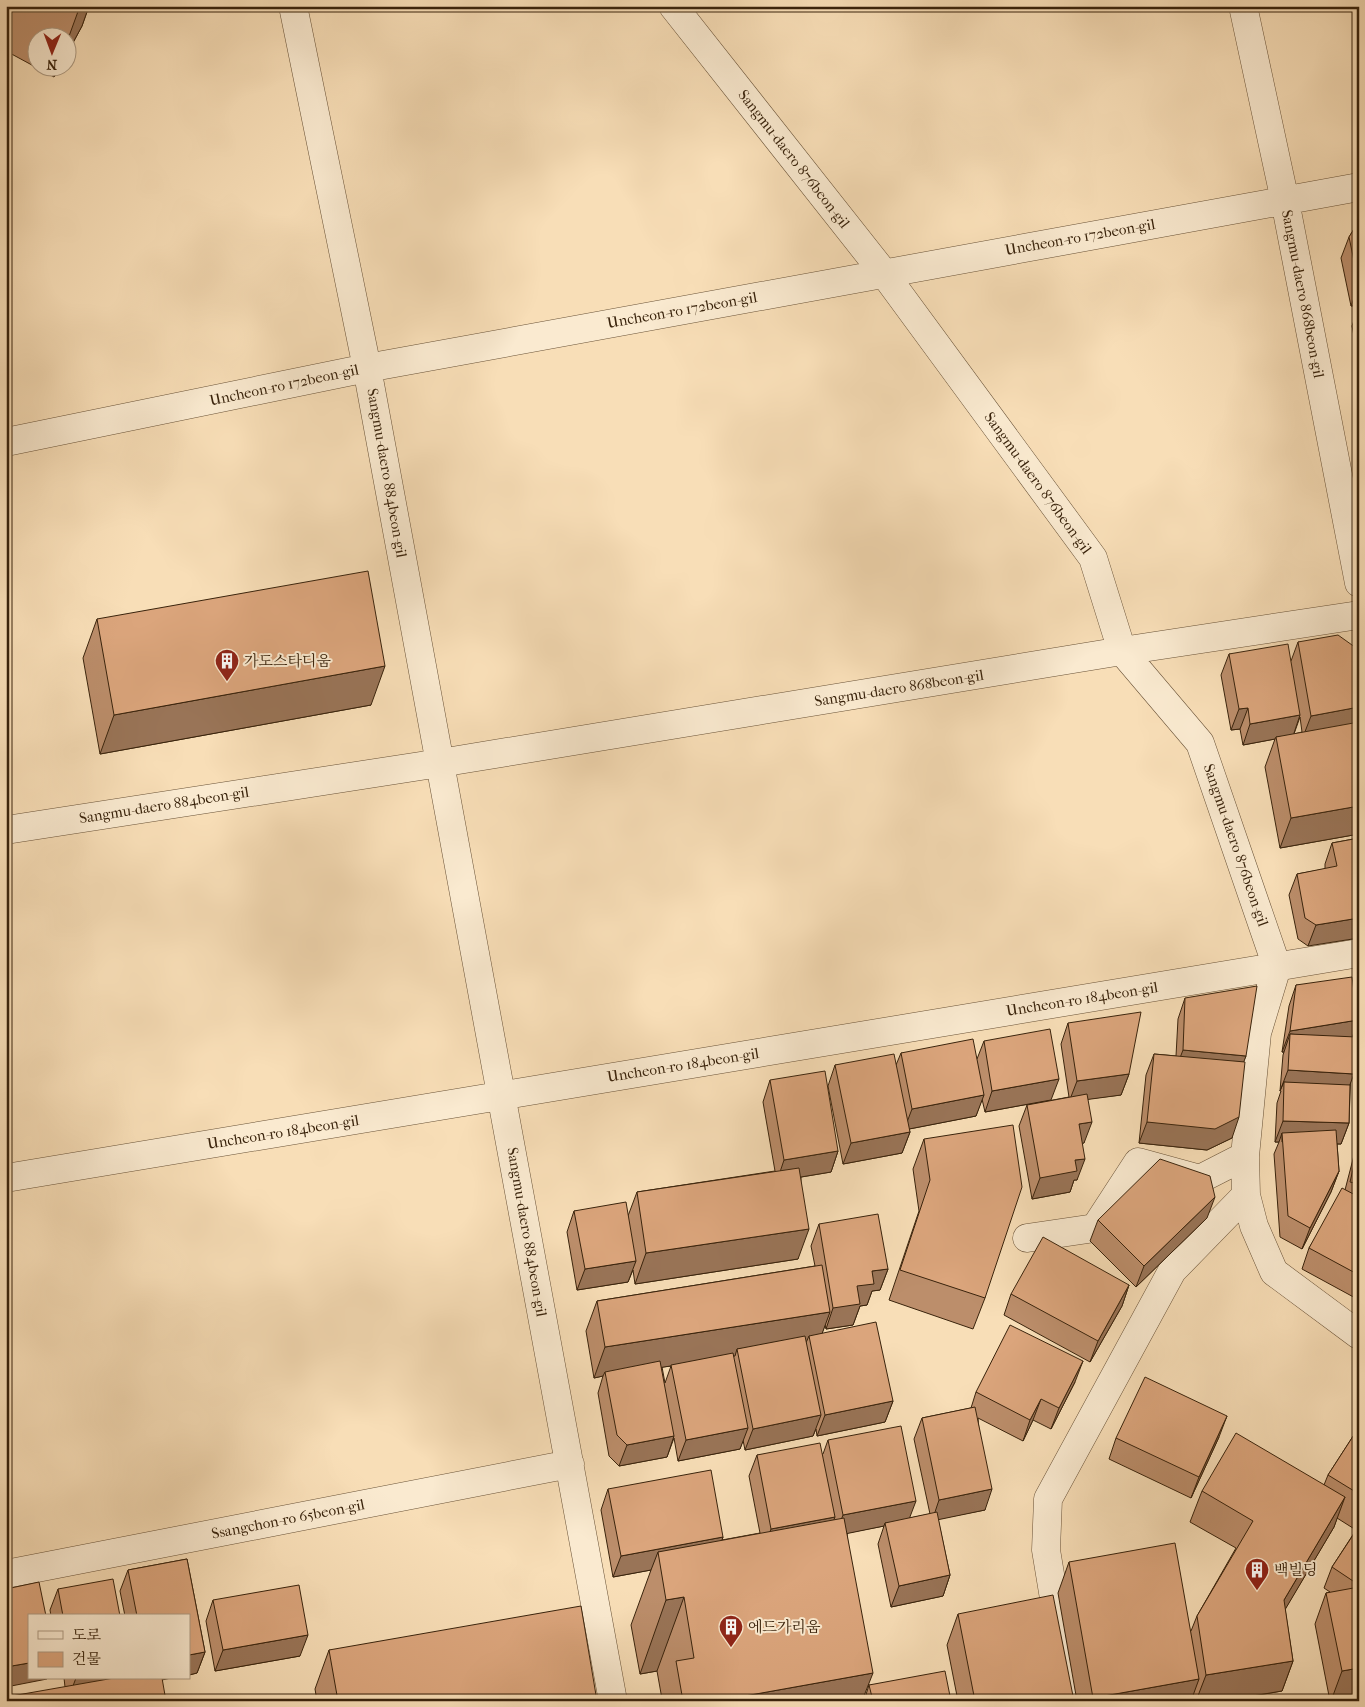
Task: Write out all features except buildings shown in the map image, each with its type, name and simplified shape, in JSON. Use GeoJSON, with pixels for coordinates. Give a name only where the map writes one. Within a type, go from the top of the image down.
{"type":"FeatureCollection","features":[{"type":"Feature","properties":{"kind":"street","name":"Sangmu-daero 884beon-gil"},"geometry":{"type":"LineString","coordinates":[[293,6],[367,368],[613,1701]]}},
{"type":"Feature","properties":{"kind":"street","name":"Sangmu-daero 876beon-gil"},"geometry":{"type":"LineString","coordinates":[[673,6],[884,272],[1093,558],[1122,651],[1200,743],[1277,967]]}},
{"type":"Feature","properties":{"kind":"street","name":"Sangmu-daero 868beon-gil"},"geometry":{"type":"LineString","coordinates":[[1243,6],[1285,201],[1359,583]]}},
{"type":"Feature","properties":{"kind":"street","name":"Uncheon-ro 172beon-gil"},"geometry":{"type":"LineString","coordinates":[[6,442],[367,368],[1359,186]]}},
{"type":"Feature","properties":{"kind":"street","name":"Sangmu-daero 868beon-gil"},"geometry":{"type":"LineString","coordinates":[[440,763],[1122,651],[1359,615]]}},
{"type":"Feature","properties":{"kind":"street","name":"Sangmu-daero 884beon-gil"},"geometry":{"type":"LineString","coordinates":[[6,830],[440,763]]}},
{"type":"Feature","properties":{"kind":"street","name":"Uncheon-ro 184beon-gil"},"geometry":{"type":"LineString","coordinates":[[6,1178],[1359,953]]}},
{"type":"Feature","properties":{"kind":"street"},"geometry":{"type":"LineString","coordinates":[[1277,967],[1257,1033],[1245,1156],[1246,1195],[1254,1226],[1274,1272],[1359,1335]]}},
{"type":"Feature","properties":{"kind":"street"},"geometry":{"type":"LineString","coordinates":[[1027,1238],[1094,1228],[1138,1162],[1200,1179],[1245,1156]]}},
{"type":"Feature","properties":{"kind":"street"},"geometry":{"type":"LineString","coordinates":[[1071,1701],[1046,1550],[1048,1499],[1172,1271],[1246,1195]]}},
{"type":"Feature","properties":{"kind":"street","name":"Ssangchon-ro 65beon-gil"},"geometry":{"type":"LineString","coordinates":[[6,1574],[570,1464]]}},
{"type":"Feature","properties":{"kind":"place","name":"가도스타디움"},"geometry":{"type":"Point","coordinates":[227,682]}},
{"type":"Feature","properties":{"kind":"place","name":"백빌딩"},"geometry":{"type":"Point","coordinates":[1257,1591]}},
{"type":"Feature","properties":{"kind":"place","name":"에드가리움"},"geometry":{"type":"Point","coordinates":[731,1648]}}]}
